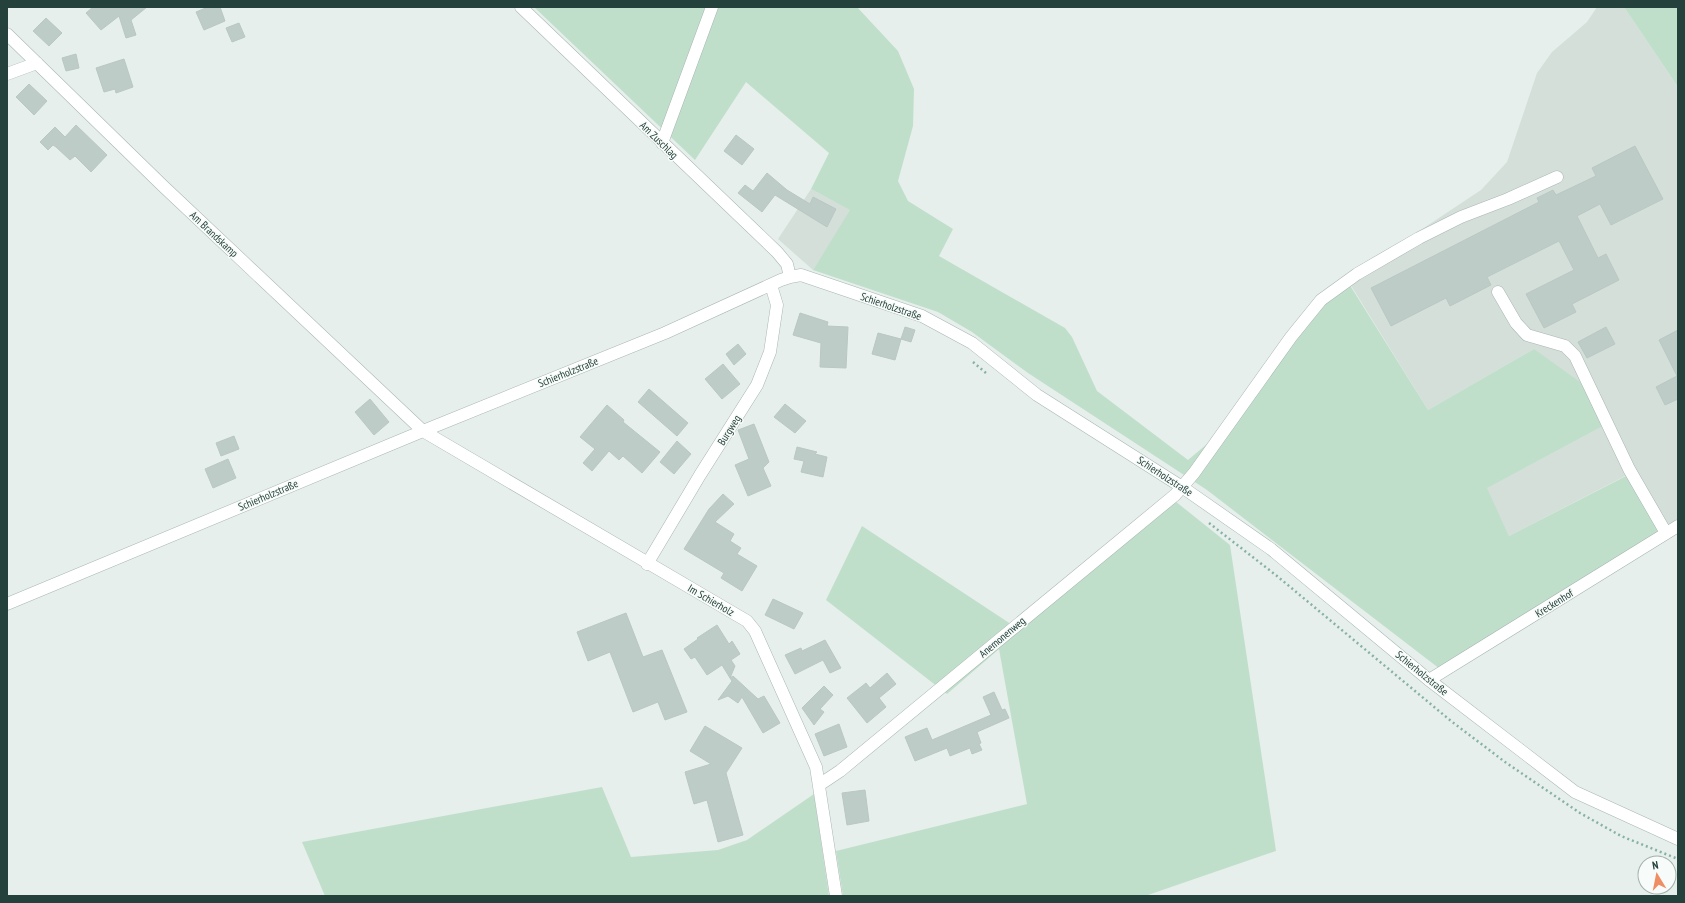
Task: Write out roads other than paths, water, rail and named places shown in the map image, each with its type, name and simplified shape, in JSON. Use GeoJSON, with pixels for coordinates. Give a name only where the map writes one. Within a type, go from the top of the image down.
{"type":"FeatureCollection","features":[{"type":"Feature","properties":{"kind":"street","name":"Am Zuschlag"},"geometry":{"type":"LineString","coordinates":[[521,7],[777,252],[787,264],[790,277]]}},
{"type":"Feature","properties":{"kind":"street"},"geometry":{"type":"LineString","coordinates":[[662,143],[712,7]]}},
{"type":"Feature","properties":{"kind":"street","name":"Am Brandskamp"},"geometry":{"type":"LineString","coordinates":[[7,34],[163,186],[423,430]]}},
{"type":"Feature","properties":{"kind":"street"},"geometry":{"type":"LineString","coordinates":[[7,74],[37,63]]}},
{"type":"Feature","properties":{"kind":"street","name":"Anemonenweg"},"geometry":{"type":"LineString","coordinates":[[819,784],[840,771],[1182,487],[1194,473],[1294,332],[1321,300],[1357,274],[1419,238],[1461,217],[1508,199],[1557,177]]}},
{"type":"Feature","properties":{"kind":"street","name":"Schierholzstraße"},"geometry":{"type":"LineString","coordinates":[[7,604],[423,430],[665,333],[790,277],[801,275],[922,316],[972,343],[1037,395],[1182,487],[1271,549],[1430,680],[1575,792],[1678,839]]}},
{"type":"Feature","properties":{"kind":"street","name":"Burgweg"},"geometry":{"type":"LineString","coordinates":[[648,564],[700,475],[757,385],[770,352],[777,305],[771,285]]}},
{"type":"Feature","properties":{"kind":"street"},"geometry":{"type":"LineString","coordinates":[[1498,292],[1516,324],[1527,335],[1565,346],[1575,356],[1629,469],[1666,533]]}},
{"type":"Feature","properties":{"kind":"street","name":"Im Schierholz"},"geometry":{"type":"LineString","coordinates":[[423,430],[747,621],[755,631],[816,767],[836,896]]}},
{"type":"Feature","properties":{"kind":"street","name":"Kreckenhof"},"geometry":{"type":"LineString","coordinates":[[1430,680],[1678,526]]}}]}
